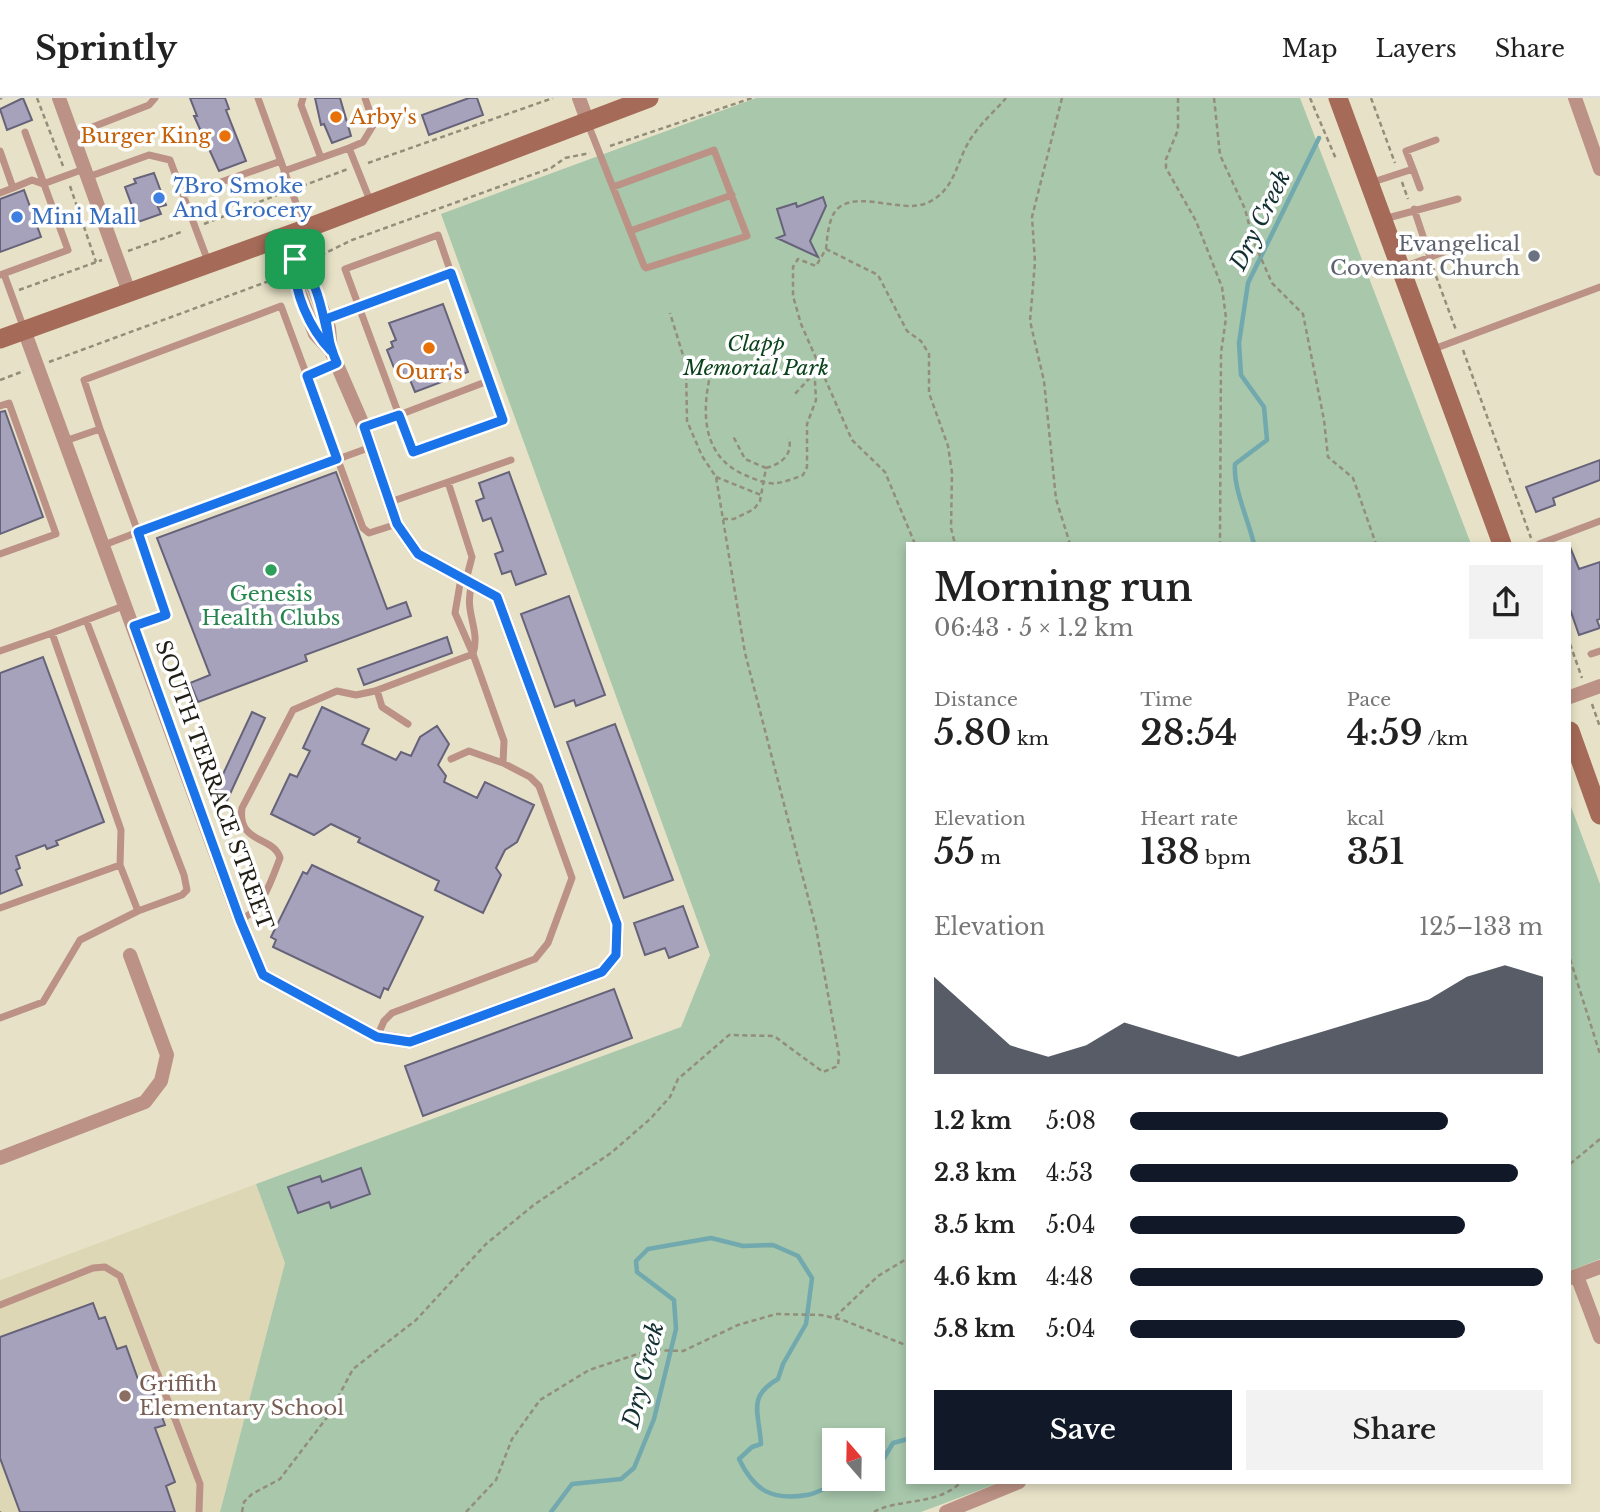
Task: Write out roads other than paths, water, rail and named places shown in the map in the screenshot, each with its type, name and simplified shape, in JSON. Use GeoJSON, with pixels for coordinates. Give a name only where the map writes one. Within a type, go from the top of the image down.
{"type":"FeatureCollection","features":[{"type":"Feature","properties":{"kind":"main road"},"geometry":{"type":"LineString","coordinates":[[0,339],[305,229],[649,98]]}},
{"type":"Feature","properties":{"kind":"main road"},"geometry":{"type":"LineString","coordinates":[[1338,98],[1501,542]]}},
{"type":"Feature","properties":{"kind":"main road"},"geometry":{"type":"LineString","coordinates":[[1571,734],[1600,815]]}},
{"type":"Feature","properties":{"kind":"street"},"geometry":{"type":"LineString","coordinates":[[59,98],[129,292]]}},
{"type":"Feature","properties":{"kind":"street"},"geometry":{"type":"LineString","coordinates":[[579,98],[587,120]]}},
{"type":"Feature","properties":{"kind":"street"},"geometry":{"type":"LineString","coordinates":[[1575,98],[1600,169]]}},
{"type":"Feature","properties":{"kind":"street"},"geometry":{"type":"LineString","coordinates":[[286,236],[297,264],[308,271],[326,319],[334,357],[364,427],[397,524],[418,554],[497,597],[617,924],[616,955],[602,972],[410,1042],[377,1037]]}},
{"type":"Feature","properties":{"kind":"street"},"geometry":{"type":"LineString","coordinates":[[297,264],[293,276],[315,334],[334,357]]}},
{"type":"Feature","properties":{"kind":"street","name":"SOUTH TERRACE STREET"},"geometry":{"type":"LineString","coordinates":[[24,330],[240,920],[263,975],[377,1037]]}},
{"type":"Feature","properties":{"kind":"street"},"geometry":{"type":"LineString","coordinates":[[1571,697],[1600,686]]}},
{"type":"Feature","properties":{"kind":"street"},"geometry":{"type":"LineString","coordinates":[[0,1158],[145,1102],[161,1080],[167,1055],[130,955]]}},
{"type":"Feature","properties":{"kind":"street"},"geometry":{"type":"LineString","coordinates":[[1600,1267],[1573,1277],[1600,1337]]}},
{"type":"Feature","properties":{"kind":"street"},"geometry":{"type":"LineString","coordinates":[[946,1512],[1014,1484]]}},
{"type":"Feature","properties":{"kind":"lane"},"geometry":{"type":"LineString","coordinates":[[72,135],[149,105],[155,98]]}},
{"type":"Feature","properties":{"kind":"lane"},"geometry":{"type":"LineString","coordinates":[[258,98],[305,229]]}},
{"type":"Feature","properties":{"kind":"lane"},"geometry":{"type":"LineString","coordinates":[[284,171],[363,142],[374,124],[365,98]]}},
{"type":"Feature","properties":{"kind":"lane"},"geometry":{"type":"LineString","coordinates":[[302,101],[321,158]]}},
{"type":"Feature","properties":{"kind":"lane"},"geometry":{"type":"LineString","coordinates":[[587,120],[630,231],[648,269],[747,236],[714,150],[613,187]]}},
{"type":"Feature","properties":{"kind":"lane"},"geometry":{"type":"LineString","coordinates":[[24,132],[68,250],[2,274],[24,330]]}},
{"type":"Feature","properties":{"kind":"lane"},"geometry":{"type":"LineString","coordinates":[[1420,188],[1406,151],[1436,140]]}},
{"type":"Feature","properties":{"kind":"lane"},"geometry":{"type":"LineString","coordinates":[[349,148],[370,203]]}},
{"type":"Feature","properties":{"kind":"lane"},"geometry":{"type":"LineString","coordinates":[[0,151],[13,188]]}},
{"type":"Feature","properties":{"kind":"lane"},"geometry":{"type":"LineString","coordinates":[[0,193],[32,180],[43,184],[149,155],[170,160],[209,264]]}},
{"type":"Feature","properties":{"kind":"lane"},"geometry":{"type":"LineString","coordinates":[[184,195],[281,161]]}},
{"type":"Feature","properties":{"kind":"lane"},"geometry":{"type":"LineString","coordinates":[[1370,183],[1413,169]]}},
{"type":"Feature","properties":{"kind":"lane"},"geometry":{"type":"LineString","coordinates":[[630,231],[732,195]]}},
{"type":"Feature","properties":{"kind":"lane"},"geometry":{"type":"LineString","coordinates":[[1383,219],[1458,199]]}},
{"type":"Feature","properties":{"kind":"lane"},"geometry":{"type":"LineString","coordinates":[[1413,209],[1430,257]]}},
{"type":"Feature","properties":{"kind":"lane"},"geometry":{"type":"LineString","coordinates":[[438,235],[503,420],[413,452],[359,307],[345,270],[438,235]]}},
{"type":"Feature","properties":{"kind":"lane"},"geometry":{"type":"LineString","coordinates":[[1401,268],[1473,241]]}},
{"type":"Feature","properties":{"kind":"lane"},"geometry":{"type":"LineString","coordinates":[[326,319],[451,273]]}},
{"type":"Feature","properties":{"kind":"lane"},"geometry":{"type":"LineString","coordinates":[[1431,350],[1600,287]]}},
{"type":"Feature","properties":{"kind":"lane"},"geometry":{"type":"LineString","coordinates":[[134,626],[166,615],[84,380],[281,306],[363,528],[369,533],[397,524]]}},
{"type":"Feature","properties":{"kind":"lane"},"geometry":{"type":"LineString","coordinates":[[307,376],[334,357]]}},
{"type":"Feature","properties":{"kind":"lane"},"geometry":{"type":"LineString","coordinates":[[364,427],[488,381]]}},
{"type":"Feature","properties":{"kind":"lane"},"geometry":{"type":"LineString","coordinates":[[0,406],[9,403],[56,534],[0,554]]}},
{"type":"Feature","properties":{"kind":"lane"},"geometry":{"type":"LineString","coordinates":[[65,441],[100,429]]}},
{"type":"Feature","properties":{"kind":"lane"},"geometry":{"type":"LineString","coordinates":[[104,544],[371,447]]}},
{"type":"Feature","properties":{"kind":"lane"},"geometry":{"type":"LineString","coordinates":[[390,502],[510,460]]}},
{"type":"Feature","properties":{"kind":"lane"},"geometry":{"type":"LineString","coordinates":[[448,482],[472,556],[455,613],[473,654],[504,741],[503,763]]}},
{"type":"Feature","properties":{"kind":"lane"},"geometry":{"type":"LineString","coordinates":[[1544,542],[1600,521]]}},
{"type":"Feature","properties":{"kind":"lane"},"geometry":{"type":"LineString","coordinates":[[466,580],[467,601],[476,638],[473,654]]}},
{"type":"Feature","properties":{"kind":"lane"},"geometry":{"type":"LineString","coordinates":[[0,652],[126,605]]}},
{"type":"Feature","properties":{"kind":"lane"},"geometry":{"type":"LineString","coordinates":[[0,1018],[43,1002],[80,940],[138,911],[182,895],[187,885],[86,620]]}},
{"type":"Feature","properties":{"kind":"lane"},"geometry":{"type":"LineString","coordinates":[[52,632],[121,830],[120,865],[138,911]]}},
{"type":"Feature","properties":{"kind":"lane"},"geometry":{"type":"LineString","coordinates":[[1591,654],[1600,651]]}},
{"type":"Feature","properties":{"kind":"lane"},"geometry":{"type":"LineString","coordinates":[[240,920],[253,912],[280,859],[277,851],[250,835],[241,816],[288,716],[303,703],[329,693],[337,691],[356,695],[377,690],[473,654]]}},
{"type":"Feature","properties":{"kind":"lane"},"geometry":{"type":"LineString","coordinates":[[377,690],[382,707],[408,724]]}},
{"type":"Feature","properties":{"kind":"lane"},"geometry":{"type":"LineString","coordinates":[[377,1037],[384,1021],[392,1013],[535,959],[548,943],[572,878],[539,786],[530,777],[503,763],[469,751],[451,760]]}},
{"type":"Feature","properties":{"kind":"lane"},"geometry":{"type":"LineString","coordinates":[[0,908],[120,865]]}},
{"type":"Feature","properties":{"kind":"lane"},"geometry":{"type":"LineString","coordinates":[[0,1305],[93,1268],[105,1267],[120,1276],[200,1484],[198,1512]]}},
{"type":"Feature","properties":{"kind":"waterway","name":"Dry Creek"},"geometry":{"type":"LineString","coordinates":[[1253,542],[1235,473],[1235,464],[1267,440],[1264,407],[1241,375],[1239,343],[1248,283],[1319,138]]}},
{"type":"Feature","properties":{"kind":"waterway","name":"Dry Creek"},"geometry":{"type":"LineString","coordinates":[[551,1512],[572,1484],[621,1479],[634,1468],[654,1419],[676,1329],[674,1300],[637,1272],[636,1261],[648,1249],[711,1238],[743,1246],[773,1245],[798,1256],[812,1278],[806,1324],[783,1364],[778,1379],[768,1386],[758,1399],[761,1444],[752,1447],[739,1459],[751,1479],[765,1491],[794,1496],[822,1490]]}},
{"type":"Feature","properties":{"kind":"waterway","name":"Dry Creek"},"geometry":{"type":"LineString","coordinates":[[886,1455],[893,1443],[906,1440]]}},
{"type":"Feature","properties":{"kind":"place","name":"Arby's"},"geometry":{"type":"Point","coordinates":[336,117]}},
{"type":"Feature","properties":{"kind":"place","name":"Burger King"},"geometry":{"type":"Point","coordinates":[225,136]}},
{"type":"Feature","properties":{"kind":"place","name":"7Bro Smoke And Grocery"},"geometry":{"type":"Point","coordinates":[159,198]}},
{"type":"Feature","properties":{"kind":"place","name":"Mini Mall"},"geometry":{"type":"Point","coordinates":[17,217]}},
{"type":"Feature","properties":{"kind":"place","name":"Evangelical Covenant Church"},"geometry":{"type":"Point","coordinates":[1534,256]}},
{"type":"Feature","properties":{"kind":"place","name":"Ourr's"},"geometry":{"type":"Point","coordinates":[429,348]}},
{"type":"Feature","properties":{"kind":"place","name":"Genesis Health Clubs"},"geometry":{"type":"Point","coordinates":[271,570]}},
{"type":"Feature","properties":{"kind":"place","name":"Griffith Elementary School"},"geometry":{"type":"Point","coordinates":[125,1396]}},
{"type":"Feature","properties":{"kind":"park label","name":"Clapp Memorial Park"},"geometry":{"type":"Point","coordinates":[756,356]}}]}
